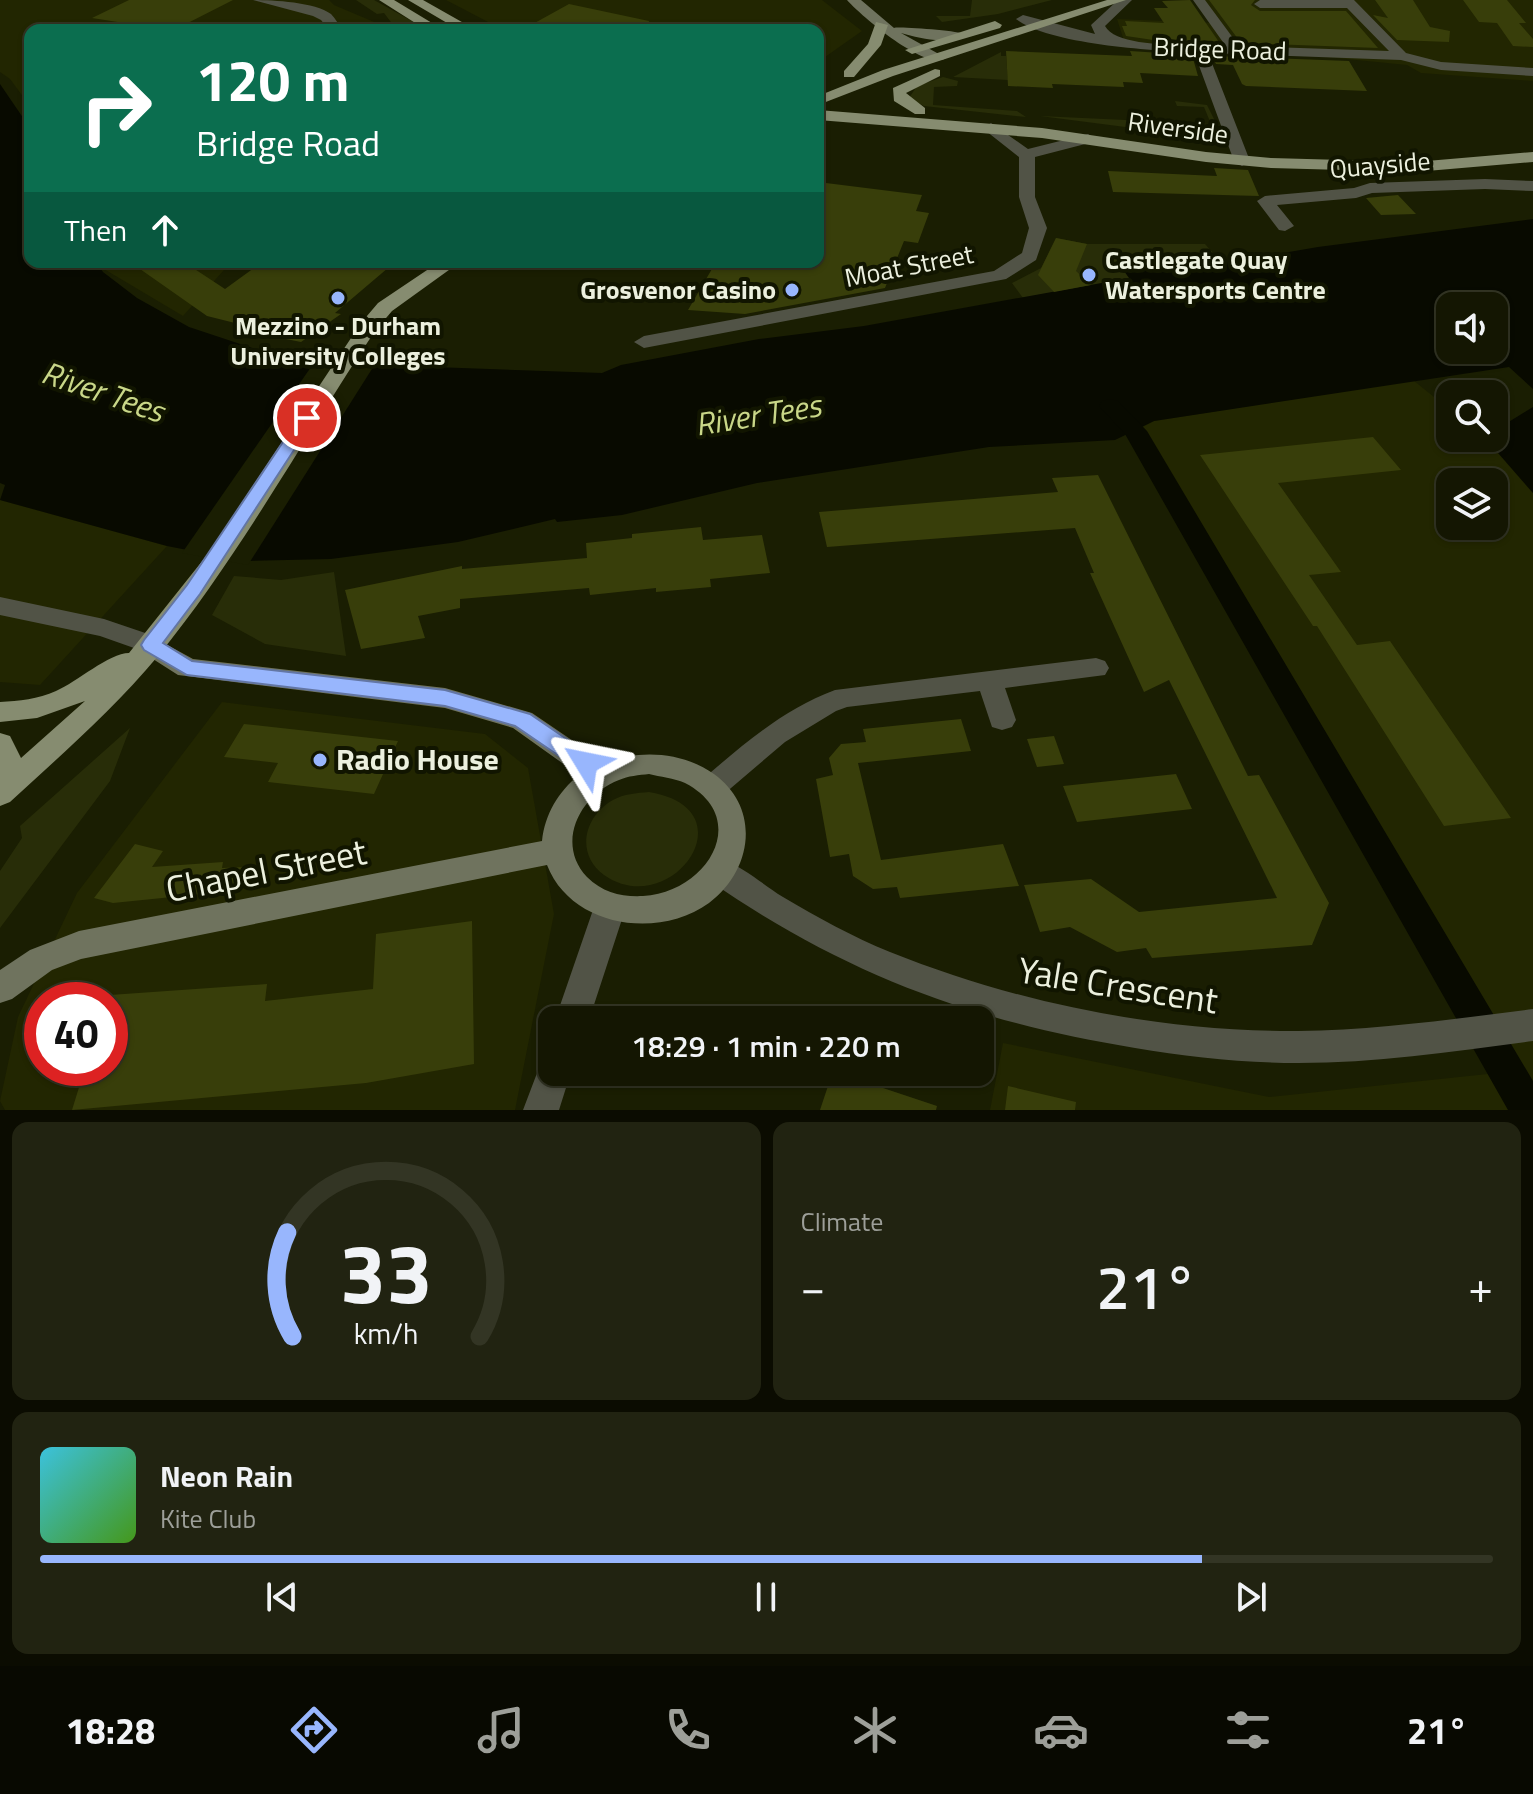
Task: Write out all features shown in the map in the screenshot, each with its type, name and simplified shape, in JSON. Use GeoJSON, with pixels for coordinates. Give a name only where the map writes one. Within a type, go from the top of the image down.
{"type":"FeatureCollection","features":[{"type":"Feature","properties":{"kind":"main road"},"geometry":{"type":"LineString","coordinates":[[385,0],[427,24]]}},
{"type":"Feature","properties":{"kind":"main road"},"geometry":{"type":"LineString","coordinates":[[414,0],[458,24]]}},
{"type":"Feature","properties":{"kind":"main road"},"geometry":{"type":"LineString","coordinates":[[824,82],[957,34],[1086,0]]}},
{"type":"Feature","properties":{"kind":"main road"},"geometry":{"type":"LineString","coordinates":[[1041,27],[1120,0]]}},
{"type":"Feature","properties":{"kind":"main road"},"geometry":{"type":"LineString","coordinates":[[849,74],[874,45],[879,22]]}},
{"type":"Feature","properties":{"kind":"main road","name":"Bridge Road"},"geometry":{"type":"LineString","coordinates":[[824,100],[888,73],[1041,27]]}},
{"type":"Feature","properties":{"kind":"main road"},"geometry":{"type":"LineString","coordinates":[[920,111],[899,98],[898,91],[944,69],[947,64],[939,58]]}},
{"type":"Feature","properties":{"kind":"main road","name":"Riverside"},"geometry":{"type":"LineString","coordinates":[[824,103],[920,111],[1239,154]]}},
{"type":"Feature","properties":{"kind":"main road","name":"Riverside"},"geometry":{"type":"LineString","coordinates":[[824,115],[991,128],[1370,168],[1477,164],[1533,156]]}},
{"type":"Feature","properties":{"kind":"main road"},"geometry":{"type":"LineString","coordinates":[[824,124],[864,127],[901,121]]}},
{"type":"Feature","properties":{"kind":"main road"},"geometry":{"type":"LineString","coordinates":[[2,792],[112,691],[151,645],[194,589],[354,346],[385,307],[442,268]]}},
{"type":"Feature","properties":{"kind":"main road"},"geometry":{"type":"LineString","coordinates":[[0,712],[42,709],[78,694],[151,645]]}},
{"type":"Feature","properties":{"kind":"main road"},"geometry":{"type":"LineString","coordinates":[[0,744],[9,761],[2,792]]}},
{"type":"Feature","properties":{"kind":"street"},"geometry":{"type":"LineString","coordinates":[[259,0],[317,13],[331,24]]}},
{"type":"Feature","properties":{"kind":"street"},"geometry":{"type":"LineString","coordinates":[[853,0],[901,40],[939,58]]}},
{"type":"Feature","properties":{"kind":"street"},"geometry":{"type":"LineString","coordinates":[[1113,42],[1098,30],[1098,25],[1126,0]]}},
{"type":"Feature","properties":{"kind":"street"},"geometry":{"type":"LineString","coordinates":[[1199,0],[1236,51]]}},
{"type":"Feature","properties":{"kind":"street"},"geometry":{"type":"LineString","coordinates":[[1260,4],[1349,2],[1401,56],[1441,66],[1533,72]]}},
{"type":"Feature","properties":{"kind":"street","name":"Bridge Road"},"geometry":{"type":"LineString","coordinates":[[1023,19],[1041,27],[1113,42],[1236,51],[1401,56]]}},
{"type":"Feature","properties":{"kind":"street"},"geometry":{"type":"LineString","coordinates":[[879,22],[917,35],[957,34]]}},
{"type":"Feature","properties":{"kind":"street"},"geometry":{"type":"LineString","coordinates":[[1200,49],[1239,154]]}},
{"type":"Feature","properties":{"kind":"street"},"geometry":{"type":"LineString","coordinates":[[1401,56],[1425,51],[1518,56]]}},
{"type":"Feature","properties":{"kind":"street"},"geometry":{"type":"LineString","coordinates":[[991,128],[1027,155],[1043,148],[1088,139]]}},
{"type":"Feature","properties":{"kind":"street","name":"Moat Street"},"geometry":{"type":"LineString","coordinates":[[644,342],[1000,275],[1030,256],[1038,228],[1027,197],[1027,155]]}},
{"type":"Feature","properties":{"kind":"street","name":"Quayside"},"geometry":{"type":"LineString","coordinates":[[1285,226],[1265,201],[1356,193],[1370,188],[1485,184],[1533,186]]}},
{"type":"Feature","properties":{"kind":"street"},"geometry":{"type":"LineString","coordinates":[[0,606],[104,628],[151,645],[187,668],[445,698],[522,720],[601,775]]}},
{"type":"Feature","properties":{"kind":"street"},"geometry":{"type":"LineString","coordinates":[[714,786],[771,737],[817,706],[845,697],[1096,668]]}},
{"type":"Feature","properties":{"kind":"street"},"geometry":{"type":"LineString","coordinates":[[990,682],[1002,720]]}},
{"type":"Feature","properties":{"kind":"street"},"geometry":{"type":"LineString","coordinates":[[649,763],[684,769],[714,786],[728,804],[735,826],[732,849],[721,872],[700,892],[672,906],[641,911],[610,907],[584,894],[565,875],[556,851],[557,829],[565,808],[580,789],[601,775],[624,766],[649,763]]}},
{"type":"Feature","properties":{"kind":"street","name":"Chapel Street"},"geometry":{"type":"LineString","coordinates":[[0,988],[41,960],[79,945],[556,851]]}},
{"type":"Feature","properties":{"kind":"street","name":"Yale Crescent"},"geometry":{"type":"LineString","coordinates":[[721,872],[777,909],[865,957],[949,992],[1093,1027],[1214,1042],[1296,1047],[1385,1044],[1533,1025]]}},
{"type":"Feature","properties":{"kind":"street"},"geometry":{"type":"LineString","coordinates":[[577,1006],[610,907]]}},
{"type":"Feature","properties":{"kind":"street"},"geometry":{"type":"LineString","coordinates":[[541,1110],[549,1086]]}},
{"type":"Feature","properties":{"kind":"shaded area"},"geometry":{"type":"Polygon","coordinates":[[[0,0],[329,0],[379,24],[24,24],[24,98],[10,79],[0,72],[0,0]]]}},
{"type":"Feature","properties":{"kind":"shaded area"},"geometry":{"type":"Polygon","coordinates":[[[356,0],[374,0],[417,24],[392,24],[384,13],[377,14],[356,0]]]}},
{"type":"Feature","properties":{"kind":"shaded area"},"geometry":{"type":"Polygon","coordinates":[[[446,0],[822,0],[862,31],[824,58],[824,24],[490,23],[446,0]]]}},
{"type":"Feature","properties":{"kind":"shaded area"},"geometry":{"type":"Polygon","coordinates":[[[972,0],[1052,0],[998,14],[942,22],[936,16],[970,16],[972,0]]]}},
{"type":"Feature","properties":{"kind":"shaded area"},"geometry":{"type":"Polygon","coordinates":[[[1199,0],[1533,0],[1533,81],[1421,73],[1407,65],[1296,54],[1125,44],[1117,19],[1214,23],[1199,0]]]}},
{"type":"Feature","properties":{"kind":"shaded area"},"geometry":{"type":"Polygon","coordinates":[[[1001,52],[1001,56],[1006,56],[1008,80],[953,77],[1001,52]]]}},
{"type":"Feature","properties":{"kind":"shaded area"},"geometry":{"type":"Polygon","coordinates":[[[943,77],[958,81],[957,86],[934,87],[933,105],[1017,111],[1026,117],[924,106],[909,98],[917,86],[943,77]]]}},
{"type":"Feature","properties":{"kind":"shaded area"},"geometry":{"type":"Polygon","coordinates":[[[1175,101],[1207,105],[1217,125],[1216,130],[1195,136],[1040,116],[1211,124],[1204,107],[1177,106],[1175,101]]]}},
{"type":"Feature","properties":{"kind":"shaded area","name":"Castlegate Quay Watersports Centre"},"geometry":{"type":"Polygon","coordinates":[[[1056,238],[1087,244],[1205,244],[1222,263],[1023,298],[1012,283],[1041,268],[1056,238]]]}},
{"type":"Feature","properties":{"kind":"shaded area"},"geometry":{"type":"Polygon","coordinates":[[[104,268],[226,268],[183,316],[104,268]]]}},
{"type":"Feature","properties":{"kind":"shaded area"},"geometry":{"type":"Polygon","coordinates":[[[1413,380],[1436,399],[1436,452],[1497,452],[1533,493],[1533,1110],[990,1110],[1003,1043],[1269,1097],[1516,1071],[1328,748],[1135,431],[1154,421],[1413,380]]]}},
{"type":"Feature","properties":{"kind":"shaded area"},"geometry":{"type":"Polygon","coordinates":[[[0,500],[167,546],[40,685],[0,682],[0,500]]]}},
{"type":"Feature","properties":{"kind":"shaded area"},"geometry":{"type":"Polygon","coordinates":[[[334,572],[346,656],[265,644],[212,615],[234,576],[281,580],[334,572]]]}},
{"type":"Feature","properties":{"kind":"shaded area"},"geometry":{"type":"Polygon","coordinates":[[[222,702],[485,734],[528,768],[554,914],[515,1110],[5,1110],[0,1101],[18,1017],[24,1004],[24,1086],[128,1086],[128,982],[35,982],[77,893],[222,702]]]}},
{"type":"Feature","properties":{"kind":"shaded area"},"geometry":{"type":"Polygon","coordinates":[[[130,728],[110,781],[0,928],[0,871],[22,838],[20,826],[130,728]]]}},
{"type":"Feature","properties":{"kind":"shaded area"},"geometry":{"type":"Polygon","coordinates":[[[649,792],[679,802],[695,819],[698,838],[690,858],[675,874],[654,884],[629,886],[604,875],[595,866],[586,846],[587,836],[590,825],[603,807],[626,795],[649,792]]]}},
{"type":"Feature","properties":{"kind":"water","name":"River Tees"},"geometry":{"type":"Polygon","coordinates":[[[0,84],[24,119],[24,268],[100,268],[137,298],[189,327],[258,350],[378,365],[602,373],[621,365],[759,339],[864,326],[1129,278],[1124,271],[1156,266],[1163,272],[1186,268],[1182,262],[1210,256],[1218,264],[1318,247],[1533,219],[1533,389],[1509,367],[1154,421],[1115,440],[989,447],[757,483],[622,515],[557,522],[555,519],[458,542],[331,559],[243,561],[167,546],[0,500],[5,485],[0,483],[0,84]]]}},
{"type":"Feature","properties":{"kind":"water"},"geometry":{"type":"Polygon","coordinates":[[[1533,407],[1533,493],[1497,452],[1508,452],[1508,422],[1533,407]]]}},
{"type":"Feature","properties":{"kind":"pier"},"geometry":{"type":"Polygon","coordinates":[[[320,354],[377,361],[248,565],[182,553],[320,354]]]}},
{"type":"Feature","properties":{"kind":"building"},"geometry":{"type":"Polygon","coordinates":[[[129,0],[233,0],[186,24],[122,24],[92,18],[129,0]]]}},
{"type":"Feature","properties":{"kind":"building"},"geometry":{"type":"Polygon","coordinates":[[[1190,0],[1219,42],[1160,41],[1126,36],[1122,26],[1127,26],[1125,21],[1164,23],[1154,8],[1168,8],[1162,1],[1190,0]]]}},
{"type":"Feature","properties":{"kind":"building"},"geometry":{"type":"Polygon","coordinates":[[[1209,0],[1255,0],[1251,5],[1260,11],[1346,11],[1378,48],[1241,43],[1209,0]]]}},
{"type":"Feature","properties":{"kind":"building"},"geometry":{"type":"Polygon","coordinates":[[[1375,0],[1413,0],[1430,27],[1450,31],[1449,42],[1397,40],[1373,15],[1388,18],[1375,0]]]}},
{"type":"Feature","properties":{"kind":"building"},"geometry":{"type":"Polygon","coordinates":[[[1463,0],[1507,0],[1526,23],[1519,23],[1533,39],[1533,47],[1513,46],[1497,23],[1479,22],[1463,0]]]}},
{"type":"Feature","properties":{"kind":"building"},"geometry":{"type":"Polygon","coordinates":[[[569,4],[649,21],[649,24],[533,24],[569,4]]]}},
{"type":"Feature","properties":{"kind":"building"},"geometry":{"type":"Polygon","coordinates":[[[1006,51],[1132,56],[1130,51],[1192,55],[1198,76],[1140,73],[1143,83],[1123,82],[1124,87],[1008,86],[1006,51]]]}},
{"type":"Feature","properties":{"kind":"building"},"geometry":{"type":"Polygon","coordinates":[[[1212,56],[1349,61],[1367,91],[1246,86],[1233,65],[1216,64],[1212,56]]]}},
{"type":"Feature","properties":{"kind":"building"},"geometry":{"type":"Polygon","coordinates":[[[1214,168],[1248,170],[1259,196],[1113,192],[1108,171],[1217,176],[1214,168]]]}},
{"type":"Feature","properties":{"kind":"building"},"geometry":{"type":"Polygon","coordinates":[[[824,183],[922,195],[916,211],[929,213],[918,243],[904,241],[885,288],[745,314],[688,310],[712,268],[824,268],[824,183]]]}},
{"type":"Feature","properties":{"kind":"building"},"geometry":{"type":"Polygon","coordinates":[[[1398,195],[1416,214],[1381,215],[1366,198],[1398,195]]]}},
{"type":"Feature","properties":{"kind":"building"},"geometry":{"type":"Polygon","coordinates":[[[1056,238],[1087,244],[1076,271],[1091,285],[1054,292],[1038,275],[1056,238]]]}},
{"type":"Feature","properties":{"kind":"building"},"geometry":{"type":"Polygon","coordinates":[[[139,268],[193,268],[225,289],[254,268],[388,268],[335,313],[341,314],[301,342],[261,334],[263,332],[251,327],[207,316],[139,268]]]}},
{"type":"Feature","properties":{"kind":"building"},"geometry":{"type":"Polygon","coordinates":[[[1373,437],[1401,470],[1278,483],[1341,572],[1309,575],[1357,645],[1390,641],[1511,818],[1444,826],[1317,626],[1313,626],[1200,455],[1373,437]]]}},
{"type":"Feature","properties":{"kind":"building"},"geometry":{"type":"Polygon","coordinates":[[[1098,475],[1248,776],[1259,775],[1329,903],[1312,945],[1152,958],[1146,948],[1117,952],[1070,927],[1040,932],[1024,885],[1091,879],[1139,912],[1277,898],[1169,680],[1144,692],[1090,573],[1094,573],[1075,528],[827,547],[819,512],[1058,492],[1052,478],[1098,475]]]}},
{"type":"Feature","properties":{"kind":"building"},"geometry":{"type":"Polygon","coordinates":[[[701,527],[703,540],[762,535],[770,573],[710,579],[711,587],[656,592],[656,588],[590,595],[589,588],[460,599],[460,608],[418,616],[425,638],[361,649],[345,590],[462,566],[462,569],[587,558],[586,543],[632,538],[632,534],[701,527]]]}},
{"type":"Feature","properties":{"kind":"building"},"geometry":{"type":"Polygon","coordinates":[[[961,719],[971,751],[858,763],[881,860],[1003,844],[1019,886],[900,898],[897,887],[873,889],[853,876],[849,854],[830,857],[816,779],[833,775],[829,758],[841,744],[866,742],[863,729],[961,719]]]}},
{"type":"Feature","properties":{"kind":"building","name":"Radio House"},"geometry":{"type":"Polygon","coordinates":[[[244,724],[398,741],[374,794],[268,782],[278,763],[224,757],[244,724]]]}},
{"type":"Feature","properties":{"kind":"building"},"geometry":{"type":"Polygon","coordinates":[[[1054,736],[1064,764],[1037,767],[1027,739],[1054,736]]]}},
{"type":"Feature","properties":{"kind":"building"},"geometry":{"type":"Polygon","coordinates":[[[1176,774],[1192,809],[1077,822],[1063,786],[1176,774]]]}},
{"type":"Feature","properties":{"kind":"building"},"geometry":{"type":"Polygon","coordinates":[[[135,844],[163,851],[152,867],[223,862],[222,868],[246,867],[241,890],[113,903],[94,898],[135,844]]]}},
{"type":"Feature","properties":{"kind":"building"},"geometry":{"type":"Polygon","coordinates":[[[472,921],[474,1064],[366,1083],[72,1110],[79,1086],[128,1086],[128,994],[267,984],[265,1001],[373,989],[376,934],[472,921]]]}},
{"type":"Feature","properties":{"kind":"building"},"geometry":{"type":"Polygon","coordinates":[[[828,1086],[877,1086],[937,1106],[936,1110],[820,1110],[828,1086]]]}},
{"type":"Feature","properties":{"kind":"building"},"geometry":{"type":"Polygon","coordinates":[[[1008,1086],[1076,1102],[1075,1110],[1005,1110],[1008,1086]]]}},
{"type":"Feature","properties":{"kind":"waterway"},"geometry":{"type":"LineString","coordinates":[[1110,406],[1135,431],[1529,1110]]}},
{"type":"Feature","properties":{"kind":"place","name":"Castlegate Quay Watersports Centre"},"geometry":{"type":"Point","coordinates":[1089,275]}},
{"type":"Feature","properties":{"kind":"place","name":"Grosvenor Casino"},"geometry":{"type":"Point","coordinates":[792,290]}},
{"type":"Feature","properties":{"kind":"place","name":"Mezzino - Durham University Colleges"},"geometry":{"type":"Point","coordinates":[338,298]}},
{"type":"Feature","properties":{"kind":"place","name":"Radio House"},"geometry":{"type":"Point","coordinates":[320,760]}},
{"type":"Feature","properties":{"kind":"route"},"geometry":{"type":"LineString","coordinates":[[307,418],[194,589],[151,645],[187,668],[445,698],[522,720],[586,763]]}}]}
